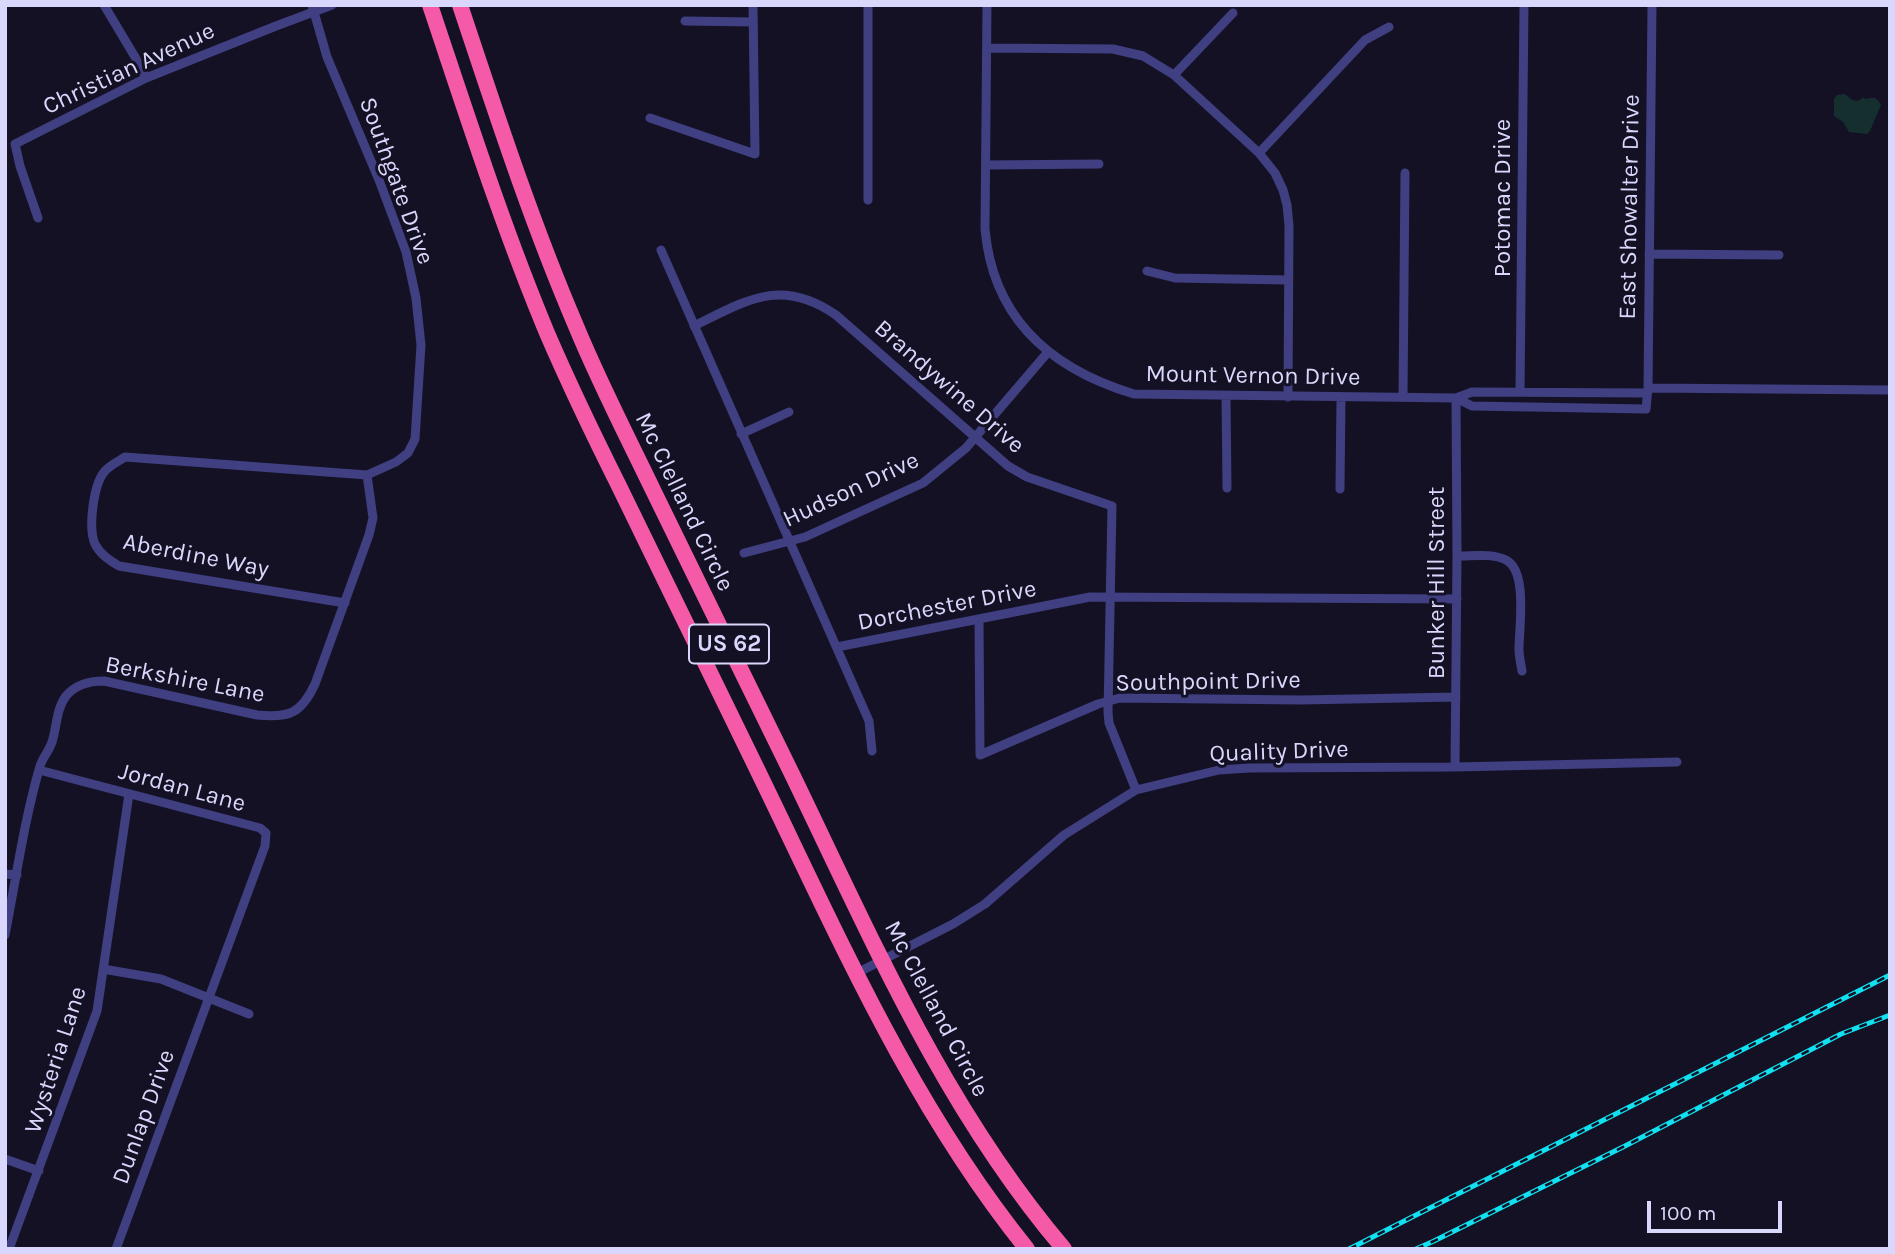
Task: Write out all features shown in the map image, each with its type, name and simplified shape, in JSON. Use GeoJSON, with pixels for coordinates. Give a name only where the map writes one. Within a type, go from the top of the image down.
{"type":"FeatureCollection","features":[{"type":"Feature","properties":{"kind":"highway","name":"US 62"},"geometry":{"type":"LineString","coordinates":[[430,5],[514,250],[574,393],[900,1057],[940,1127],[1027,1249]]}},
{"type":"Feature","properties":{"kind":"highway","name":"Mc Clelland Circle"},"geometry":{"type":"LineString","coordinates":[[460,5],[528,206],[559,286],[587,352],[668,521],[926,1044],[999,1165],[1064,1249]]}},
{"type":"Feature","properties":{"kind":"street"},"geometry":{"type":"LineString","coordinates":[[104,5],[146,78]]}},
{"type":"Feature","properties":{"kind":"street","name":"Christian Avenue"},"geometry":{"type":"LineString","coordinates":[[38,218],[15,144],[146,78],[313,8],[332,5]]}},
{"type":"Feature","properties":{"kind":"street"},"geometry":{"type":"LineString","coordinates":[[650,118],[755,154],[753,5]]}},
{"type":"Feature","properties":{"kind":"street"},"geometry":{"type":"LineString","coordinates":[[868,5],[868,201]]}},
{"type":"Feature","properties":{"kind":"street","name":"Mount Vernon Drive"},"geometry":{"type":"LineString","coordinates":[[987,5],[985,229],[988,252],[998,286],[1008,305],[1026,328],[1048,352],[1090,379],[1134,394],[1288,397],[1456,398],[1472,392],[1890,390]]}},
{"type":"Feature","properties":{"kind":"street","name":"Potomac Drive"},"geometry":{"type":"LineString","coordinates":[[1520,392],[1524,5]]}},
{"type":"Feature","properties":{"kind":"street","name":"East Showalter Drive"},"geometry":{"type":"LineString","coordinates":[[1646,409],[1651,5]]}},
{"type":"Feature","properties":{"kind":"street","name":"Southgate Drive"},"geometry":{"type":"LineString","coordinates":[[313,8],[327,57],[406,252],[416,298],[421,345],[415,439],[408,453],[396,463],[367,475]]}},
{"type":"Feature","properties":{"kind":"street"},"geometry":{"type":"LineString","coordinates":[[1174,75],[1233,13]]}},
{"type":"Feature","properties":{"kind":"street"},"geometry":{"type":"LineString","coordinates":[[685,21],[753,22]]}},
{"type":"Feature","properties":{"kind":"street"},"geometry":{"type":"LineString","coordinates":[[1259,153],[1365,40],[1389,27]]}},
{"type":"Feature","properties":{"kind":"street"},"geometry":{"type":"LineString","coordinates":[[986,48],[1113,49],[1143,56],[1174,75],[1259,153],[1275,173],[1287,205],[1288,397]]}},
{"type":"Feature","properties":{"kind":"street"},"geometry":{"type":"LineString","coordinates":[[986,165],[1099,164]]}},
{"type":"Feature","properties":{"kind":"street"},"geometry":{"type":"LineString","coordinates":[[1403,397],[1405,173]]}},
{"type":"Feature","properties":{"kind":"street","name":"Dorchester Drive"},"geometry":{"type":"LineString","coordinates":[[661,250],[837,647],[1090,597],[1457,599]]}},
{"type":"Feature","properties":{"kind":"street"},"geometry":{"type":"LineString","coordinates":[[1649,254],[1779,255]]}},
{"type":"Feature","properties":{"kind":"street"},"geometry":{"type":"LineString","coordinates":[[1147,271],[1175,278],[1288,281]]}},
{"type":"Feature","properties":{"kind":"street","name":"Brandywine Drive"},"geometry":{"type":"LineString","coordinates":[[694,326],[739,303],[765,295],[792,294],[821,304],[836,314],[1008,466],[1027,477],[1112,506],[1109,723],[1136,790]]}},
{"type":"Feature","properties":{"kind":"street","name":"Hudson Drive"},"geometry":{"type":"LineString","coordinates":[[744,552],[805,537],[923,483],[966,448],[1048,352]]}},
{"type":"Feature","properties":{"kind":"street"},"geometry":{"type":"LineString","coordinates":[[1226,396],[1227,488]]}},
{"type":"Feature","properties":{"kind":"street"},"geometry":{"type":"LineString","coordinates":[[1340,489],[1341,397]]}},
{"type":"Feature","properties":{"kind":"street","name":"Mount Vernon Drive"},"geometry":{"type":"LineString","coordinates":[[1456,398],[1472,406],[1646,409]]}},
{"type":"Feature","properties":{"kind":"street","name":"Bunker Hill Street"},"geometry":{"type":"LineString","coordinates":[[1455,767],[1456,398]]}},
{"type":"Feature","properties":{"kind":"street"},"geometry":{"type":"LineString","coordinates":[[741,434],[789,412]]}},
{"type":"Feature","properties":{"kind":"street","name":"Aberdine Way"},"geometry":{"type":"LineString","coordinates":[[345,603],[119,566],[106,558],[96,546],[91,532],[93,505],[99,481],[105,470],[125,457],[367,475]]}},
{"type":"Feature","properties":{"kind":"street","name":"Berkshire Lane"},"geometry":{"type":"LineString","coordinates":[[5,935],[29,807],[41,762],[52,744],[64,699],[87,682],[114,682],[257,715],[275,717],[292,713],[306,702],[315,684],[367,544],[372,526],[372,503],[367,475]]}},
{"type":"Feature","properties":{"kind":"street"},"geometry":{"type":"LineString","coordinates":[[1457,556],[1492,556],[1508,561],[1516,570],[1520,589],[1519,653],[1522,671]]}},
{"type":"Feature","properties":{"kind":"street","name":"Southpoint Drive"},"geometry":{"type":"LineString","coordinates":[[979,619],[980,755],[1119,698],[1301,700],[1456,697]]}},
{"type":"Feature","properties":{"kind":"street"},"geometry":{"type":"LineString","coordinates":[[837,647],[869,721],[872,751]]}},
{"type":"Feature","properties":{"kind":"street","name":"Quality Drive"},"geometry":{"type":"LineString","coordinates":[[858,973],[953,925],[985,904],[1064,835],[1136,790],[1219,770],[1249,768],[1677,762]]}},
{"type":"Feature","properties":{"kind":"street","name":"Jordan Lane"},"geometry":{"type":"LineString","coordinates":[[39,770],[260,828],[266,834],[265,846],[209,999]]}},
{"type":"Feature","properties":{"kind":"street","name":"Wysteria Lane"},"geometry":{"type":"LineString","coordinates":[[9,1249],[97,1012],[129,794]]}},
{"type":"Feature","properties":{"kind":"street"},"geometry":{"type":"LineString","coordinates":[[5,874],[16,875]]}},
{"type":"Feature","properties":{"kind":"street"},"geometry":{"type":"LineString","coordinates":[[103,969],[161,979],[248,1014]]}},
{"type":"Feature","properties":{"kind":"street","name":"Dunlap Drive"},"geometry":{"type":"LineString","coordinates":[[116,1249],[209,999]]}},
{"type":"Feature","properties":{"kind":"street"},"geometry":{"type":"LineString","coordinates":[[5,1159],[39,1171]]}},
{"type":"Feature","properties":{"kind":"green space"},"geometry":{"type":"Polygon","coordinates":[[[1845,94],[1858,101],[1864,97],[1875,98],[1881,105],[1867,134],[1849,132],[1843,122],[1834,116],[1834,99],[1837,95],[1845,94]]]}},
{"type":"Feature","properties":{"kind":"railway"},"geometry":{"type":"LineString","coordinates":[[1349,1249],[1890,975]]}},
{"type":"Feature","properties":{"kind":"railway"},"geometry":{"type":"LineString","coordinates":[[1416,1249],[1625,1146],[1841,1034],[1890,1015]]}}]}
